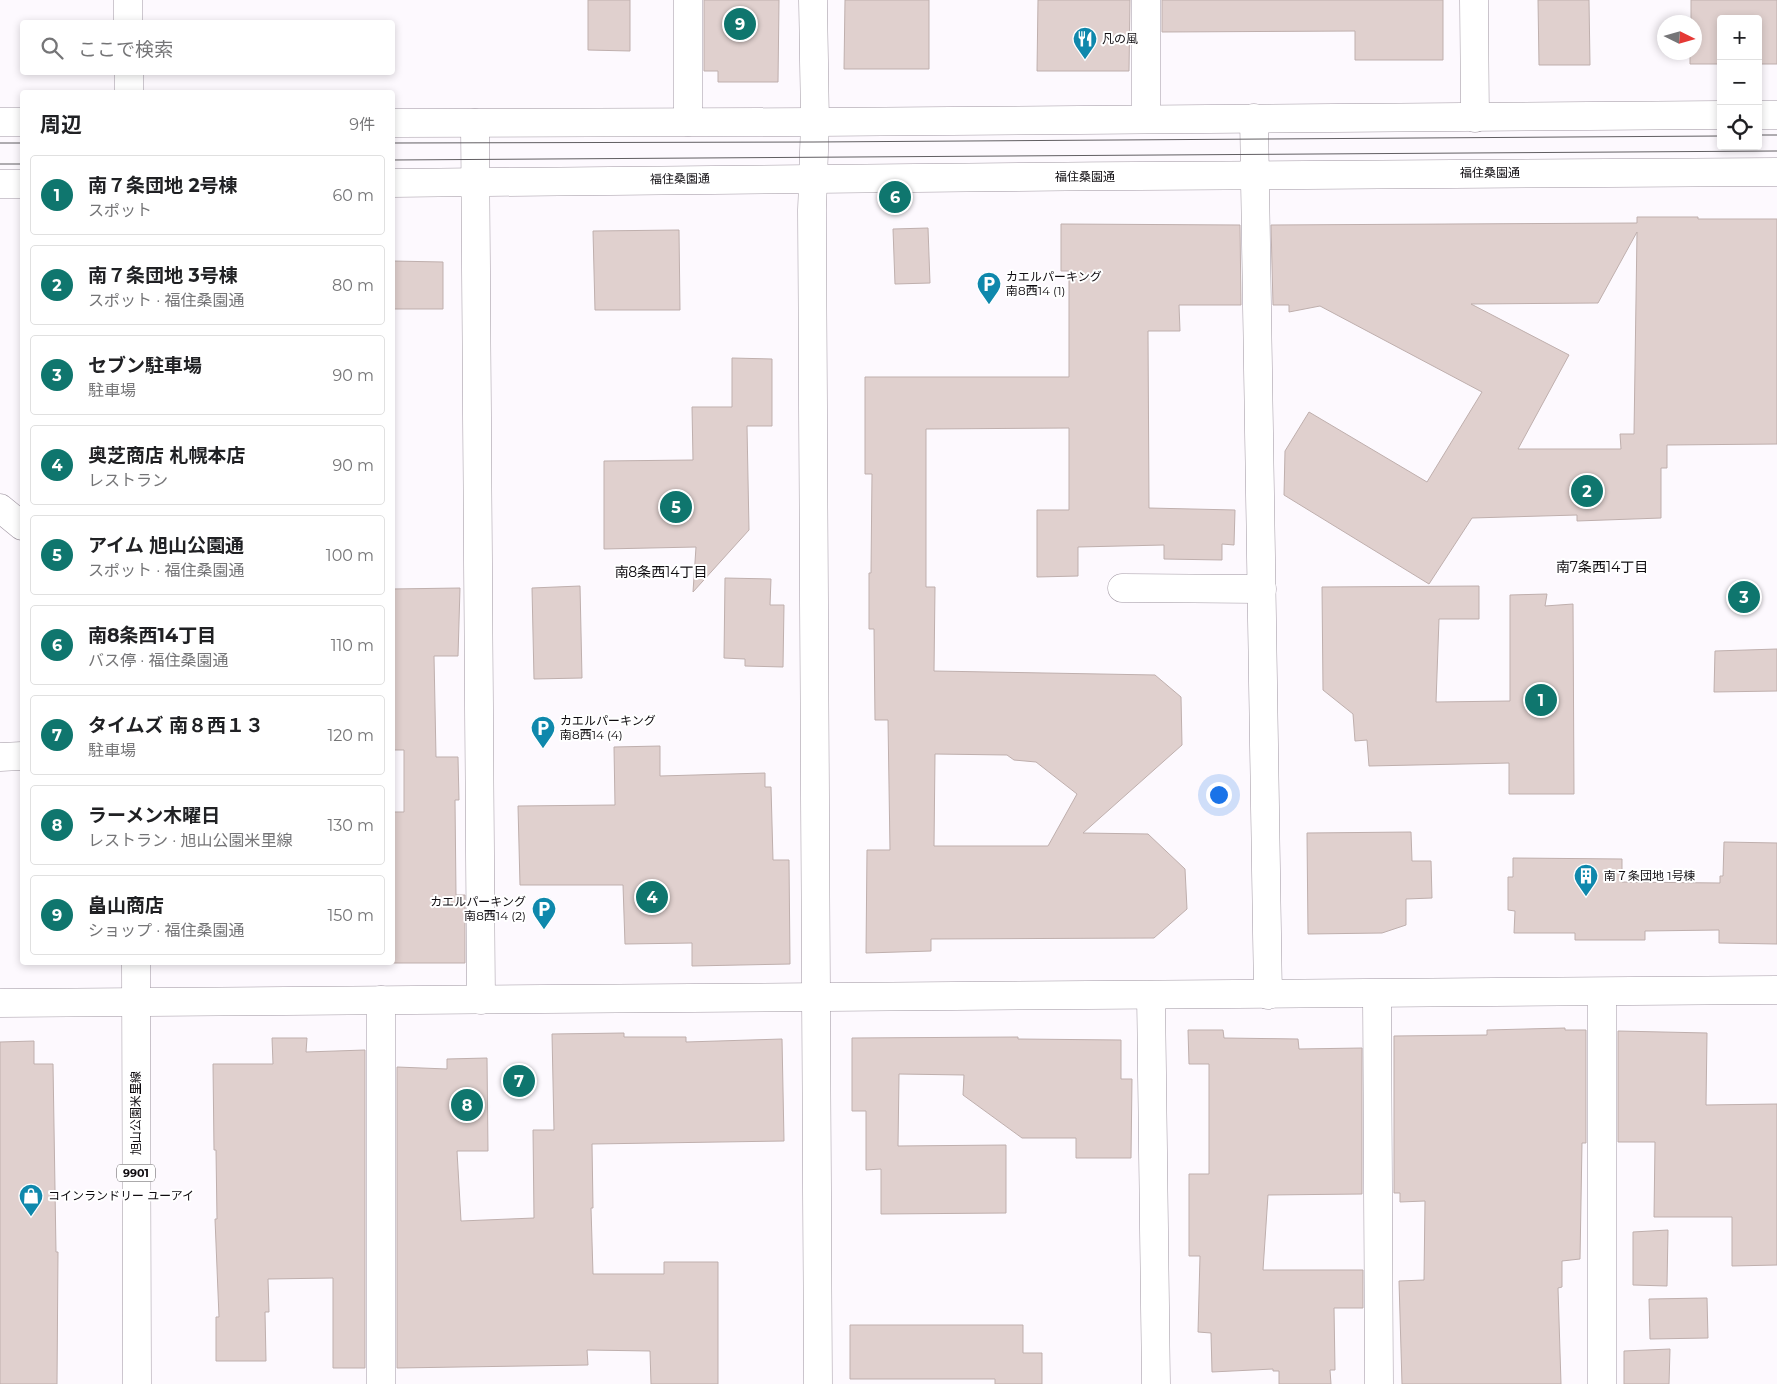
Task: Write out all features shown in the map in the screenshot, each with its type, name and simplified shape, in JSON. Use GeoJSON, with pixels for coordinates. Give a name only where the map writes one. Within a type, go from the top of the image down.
{"type":"FeatureCollection","features":[{"type":"Feature","properties":{"kind":"street"},"geometry":{"type":"LineString","coordinates":[[128,0],[128,20]]}},
{"type":"Feature","properties":{"kind":"street"},"geometry":{"type":"LineString","coordinates":[[688,0],[688,122]]}},
{"type":"Feature","properties":{"kind":"street"},"geometry":{"type":"LineString","coordinates":[[814,0],[815,122],[812,178],[818,1384]]}},
{"type":"Feature","properties":{"kind":"street"},"geometry":{"type":"LineString","coordinates":[[1146,0],[1146,118]]}},
{"type":"Feature","properties":{"kind":"street"},"geometry":{"type":"LineString","coordinates":[[1474,0],[1475,118]]}},
{"type":"Feature","properties":{"kind":"street"},"geometry":{"type":"LineString","coordinates":[[129,75],[129,90]]}},
{"type":"Feature","properties":{"kind":"street"},"geometry":{"type":"LineString","coordinates":[[395,123],[815,122],[1717,115]]}},
{"type":"Feature","properties":{"kind":"street"},"geometry":{"type":"LineString","coordinates":[[1762,115],[1777,115]]}},
{"type":"Feature","properties":{"kind":"street"},"geometry":{"type":"LineString","coordinates":[[1254,118],[1268,994]]}},
{"type":"Feature","properties":{"kind":"street"},"geometry":{"type":"LineString","coordinates":[[0,122],[20,122]]}},
{"type":"Feature","properties":{"kind":"street"},"geometry":{"type":"LineString","coordinates":[[475,123],[481,1000]]}},
{"type":"Feature","properties":{"kind":"street","name":"福住桑園通"},"geometry":{"type":"LineString","coordinates":[[395,183],[812,178],[1255,176],[1359,173],[1777,172]]}},
{"type":"Feature","properties":{"kind":"street"},"geometry":{"type":"LineString","coordinates":[[0,184],[20,184]]}},
{"type":"Feature","properties":{"kind":"street"},"geometry":{"type":"LineString","coordinates":[[0,508],[20,524]]}},
{"type":"Feature","properties":{"kind":"street"},"geometry":{"type":"LineString","coordinates":[[1122,588],[1262,589]]}},
{"type":"Feature","properties":{"kind":"street"},"geometry":{"type":"LineString","coordinates":[[0,757],[20,756]]}},
{"type":"Feature","properties":{"kind":"street","name":"旭山公園米里線"},"geometry":{"type":"LineString","coordinates":[[136,965],[137,1384]]}},
{"type":"Feature","properties":{"kind":"street"},"geometry":{"type":"LineString","coordinates":[[0,1003],[1777,990]]}},
{"type":"Feature","properties":{"kind":"street"},"geometry":{"type":"LineString","coordinates":[[1602,992],[1602,1384]]}},
{"type":"Feature","properties":{"kind":"street"},"geometry":{"type":"LineString","coordinates":[[1377,994],[1379,1384]]}},
{"type":"Feature","properties":{"kind":"street"},"geometry":{"type":"LineString","coordinates":[[1150,995],[1156,1384]]}},
{"type":"Feature","properties":{"kind":"street"},"geometry":{"type":"LineString","coordinates":[[381,1000],[381,1384]]}},
{"type":"Feature","properties":{"kind":"building"},"geometry":{"type":"Polygon","coordinates":[[[588,0],[630,0],[630,51],[588,50],[588,0]]]}},
{"type":"Feature","properties":{"kind":"building"},"geometry":{"type":"Polygon","coordinates":[[[704,0],[779,0],[778,82],[718,82],[718,71],[704,71],[704,0]]]}},
{"type":"Feature","properties":{"kind":"building"},"geometry":{"type":"Polygon","coordinates":[[[845,0],[929,0],[929,69],[844,69],[845,0]]]}},
{"type":"Feature","properties":{"kind":"building"},"geometry":{"type":"Polygon","coordinates":[[[1038,0],[1130,0],[1129,71],[1037,71],[1038,0]]]}},
{"type":"Feature","properties":{"kind":"building"},"geometry":{"type":"Polygon","coordinates":[[[1162,0],[1443,0],[1443,60],[1355,60],[1355,31],[1162,32],[1162,0]]]}},
{"type":"Feature","properties":{"kind":"building"},"geometry":{"type":"Polygon","coordinates":[[[1538,0],[1589,0],[1590,65],[1539,65],[1538,0]]]}},
{"type":"Feature","properties":{"kind":"building"},"geometry":{"type":"Polygon","coordinates":[[[1691,0],[1777,0],[1777,64],[1762,64],[1762,15],[1717,15],[1717,64],[1690,64],[1690,60],[1702,60],[1702,15],[1691,15],[1691,0]]]}},
{"type":"Feature","properties":{"kind":"building"},"geometry":{"type":"Polygon","coordinates":[[[1637,217],[1777,219],[1777,444],[1667,445],[1667,468],[1661,468],[1661,518],[1577,521],[1577,515],[1472,518],[1429,584],[1284,495],[1285,451],[1309,412],[1427,482],[1482,392],[1320,306],[1289,312],[1289,305],[1273,305],[1271,225],[1637,223],[1637,217]],[[1637,232],[1598,303],[1471,304],[1569,355],[1518,449],[1621,449],[1620,434],[1634,434],[1637,232]]]}},
{"type":"Feature","properties":{"kind":"building"},"geometry":{"type":"Polygon","coordinates":[[[1061,224],[1240,225],[1241,305],[1179,305],[1180,331],[1148,331],[1149,508],[1235,510],[1234,545],[1222,544],[1222,560],[1164,559],[1164,545],[1078,547],[1078,576],[1037,577],[1037,510],[1069,510],[1069,428],[926,429],[926,587],[935,587],[934,671],[1155,675],[1181,697],[1182,745],[1083,833],[1148,834],[1185,869],[1187,909],[1154,938],[931,939],[931,951],[866,953],[867,850],[890,850],[888,720],[875,720],[874,629],[869,629],[872,474],[865,474],[865,377],[1069,377],[1069,271],[1061,271],[1061,224]],[[935,754],[934,846],[1048,846],[1077,794],[1036,762],[1014,760],[1007,755],[935,754]]]}},
{"type":"Feature","properties":{"kind":"building"},"geometry":{"type":"Polygon","coordinates":[[[928,228],[930,283],[895,284],[893,229],[928,228]]]}},
{"type":"Feature","properties":{"kind":"building"},"geometry":{"type":"Polygon","coordinates":[[[679,230],[680,310],[595,310],[593,231],[679,230]]]}},
{"type":"Feature","properties":{"kind":"building"},"geometry":{"type":"Polygon","coordinates":[[[395,261],[443,262],[443,309],[395,309],[395,261]]]}},
{"type":"Feature","properties":{"kind":"building"},"geometry":{"type":"Polygon","coordinates":[[[732,358],[772,359],[772,426],[747,426],[749,530],[693,592],[696,547],[604,549],[604,461],[693,460],[692,407],[732,407],[732,358]]]}},
{"type":"Feature","properties":{"kind":"building"},"geometry":{"type":"Polygon","coordinates":[[[725,578],[771,579],[770,605],[784,605],[783,667],[745,666],[745,659],[724,658],[725,578]]]}},
{"type":"Feature","properties":{"kind":"building"},"geometry":{"type":"Polygon","coordinates":[[[580,586],[582,678],[534,679],[532,588],[580,586]]]}},
{"type":"Feature","properties":{"kind":"building"},"geometry":{"type":"Polygon","coordinates":[[[1479,586],[1479,619],[1439,619],[1436,702],[1510,701],[1510,595],[1547,594],[1545,606],[1573,604],[1574,794],[1509,794],[1509,763],[1369,766],[1367,740],[1355,741],[1353,714],[1323,690],[1322,587],[1479,586]]]}},
{"type":"Feature","properties":{"kind":"building"},"geometry":{"type":"Polygon","coordinates":[[[460,588],[458,656],[434,656],[436,757],[458,757],[459,800],[455,800],[456,895],[465,895],[465,963],[395,963],[395,812],[404,812],[404,750],[395,750],[395,589],[460,588]]]}},
{"type":"Feature","properties":{"kind":"building"},"geometry":{"type":"Polygon","coordinates":[[[1777,649],[1777,691],[1714,692],[1715,651],[1777,649]]]}},
{"type":"Feature","properties":{"kind":"building"},"geometry":{"type":"Polygon","coordinates":[[[660,746],[660,776],[765,773],[765,787],[771,787],[773,860],[789,860],[790,964],[692,966],[692,943],[625,944],[623,885],[520,885],[518,806],[615,805],[614,747],[660,746]]]}},
{"type":"Feature","properties":{"kind":"building"},"geometry":{"type":"Polygon","coordinates":[[[1411,832],[1412,861],[1431,861],[1432,898],[1406,899],[1406,925],[1382,933],[1308,934],[1307,833],[1411,832]]]}},
{"type":"Feature","properties":{"kind":"building"},"geometry":{"type":"Polygon","coordinates":[[[1724,842],[1777,843],[1777,944],[1719,943],[1719,930],[1645,931],[1645,940],[1575,940],[1575,933],[1514,933],[1515,911],[1508,910],[1508,877],[1513,877],[1513,858],[1622,859],[1622,882],[1720,883],[1720,876],[1723,876],[1724,842]]]}},
{"type":"Feature","properties":{"kind":"building"},"geometry":{"type":"Polygon","coordinates":[[[1565,1028],[1565,1030],[1586,1030],[1586,1143],[1582,1143],[1580,1259],[1562,1261],[1562,1287],[1558,1288],[1561,1384],[1402,1384],[1399,1281],[1424,1280],[1425,1201],[1400,1202],[1400,1193],[1394,1193],[1394,1036],[1487,1035],[1487,1030],[1565,1028]]]}},
{"type":"Feature","properties":{"kind":"building"},"geometry":{"type":"Polygon","coordinates":[[[1188,1030],[1223,1030],[1224,1038],[1298,1039],[1299,1049],[1362,1048],[1362,1194],[1268,1195],[1263,1270],[1363,1270],[1363,1308],[1334,1308],[1335,1370],[1330,1370],[1331,1384],[1279,1384],[1279,1371],[1273,1371],[1273,1369],[1212,1372],[1211,1333],[1198,1332],[1200,1256],[1189,1256],[1189,1174],[1209,1174],[1209,1064],[1189,1064],[1188,1030]]]}},
{"type":"Feature","properties":{"kind":"building"},"geometry":{"type":"Polygon","coordinates":[[[1618,1031],[1707,1033],[1706,1105],[1777,1104],[1777,1265],[1732,1266],[1732,1217],[1654,1217],[1655,1142],[1618,1142],[1618,1031]]]}},
{"type":"Feature","properties":{"kind":"building"},"geometry":{"type":"Polygon","coordinates":[[[624,1033],[624,1037],[686,1037],[686,1042],[782,1039],[784,1141],[592,1144],[593,1274],[664,1274],[664,1262],[718,1262],[718,1384],[651,1384],[650,1351],[587,1350],[588,1365],[397,1368],[397,1067],[447,1069],[447,1059],[487,1058],[488,1151],[457,1151],[461,1221],[534,1218],[533,1130],[554,1130],[552,1034],[624,1033]]]}},
{"type":"Feature","properties":{"kind":"building"},"geometry":{"type":"Polygon","coordinates":[[[1018,1037],[1018,1039],[1121,1040],[1121,1079],[1132,1079],[1131,1158],[1076,1158],[1076,1138],[1022,1138],[963,1095],[964,1075],[899,1074],[898,1146],[1006,1145],[1006,1213],[881,1214],[881,1169],[866,1170],[866,1111],[852,1111],[852,1038],[1018,1037]]]}},
{"type":"Feature","properties":{"kind":"building"},"geometry":{"type":"Polygon","coordinates":[[[272,1038],[307,1038],[306,1052],[365,1050],[365,1368],[333,1368],[333,1278],[268,1279],[269,1312],[265,1312],[266,1361],[216,1361],[216,1317],[219,1317],[215,1219],[217,1219],[213,1064],[273,1064],[272,1038]]]}},
{"type":"Feature","properties":{"kind":"building"},"geometry":{"type":"Polygon","coordinates":[[[34,1041],[34,1064],[53,1064],[56,1252],[58,1252],[57,1384],[0,1384],[0,1042],[34,1041]]]}},
{"type":"Feature","properties":{"kind":"building"},"geometry":{"type":"Polygon","coordinates":[[[1668,1230],[1667,1286],[1633,1285],[1633,1232],[1668,1230]]]}},
{"type":"Feature","properties":{"kind":"building"},"geometry":{"type":"Polygon","coordinates":[[[1707,1298],[1708,1338],[1650,1339],[1649,1299],[1707,1298]]]}},
{"type":"Feature","properties":{"kind":"building"},"geometry":{"type":"Polygon","coordinates":[[[850,1325],[1023,1325],[1023,1353],[1042,1353],[1042,1384],[995,1384],[995,1379],[850,1379],[850,1325]]]}},
{"type":"Feature","properties":{"kind":"building"},"geometry":{"type":"Polygon","coordinates":[[[1670,1349],[1669,1384],[1624,1384],[1624,1351],[1670,1349]]]}},
{"type":"Feature","properties":{"kind":"tram line"},"geometry":{"type":"LineString","coordinates":[[1762,135],[1777,135]]}},
{"type":"Feature","properties":{"kind":"tram line"},"geometry":{"type":"LineString","coordinates":[[395,143],[1717,136]]}},
{"type":"Feature","properties":{"kind":"tram line"},"geometry":{"type":"LineString","coordinates":[[0,143],[20,143]]}},
{"type":"Feature","properties":{"kind":"tram line"},"geometry":{"type":"LineString","coordinates":[[395,160],[1777,151]]}},
{"type":"Feature","properties":{"kind":"tram line"},"geometry":{"type":"LineString","coordinates":[[0,164],[20,164]]}},
{"type":"Feature","properties":{"kind":"place","name":"畠山商店"},"geometry":{"type":"Point","coordinates":[740,24]}},
{"type":"Feature","properties":{"kind":"place","name":"凡の風"},"geometry":{"type":"Point","coordinates":[1085,60]}},
{"type":"Feature","properties":{"kind":"place","name":"南8条西14丁目"},"geometry":{"type":"Point","coordinates":[895,197]}},
{"type":"Feature","properties":{"kind":"place","name":"カエルパーキング 南8西14 (1)"},"geometry":{"type":"Point","coordinates":[989,305]}},
{"type":"Feature","properties":{"kind":"place","name":"南７条団地 3号棟"},"geometry":{"type":"Point","coordinates":[1587,491]}},
{"type":"Feature","properties":{"kind":"place","name":"アイム 旭山公園通"},"geometry":{"type":"Point","coordinates":[676,507]}},
{"type":"Feature","properties":{"kind":"place","name":"セブン駐車場"},"geometry":{"type":"Point","coordinates":[1744,597]}},
{"type":"Feature","properties":{"kind":"place","name":"南７条団地 2号棟"},"geometry":{"type":"Point","coordinates":[1541,700]}},
{"type":"Feature","properties":{"kind":"place","name":"カエルパーキング 南8西14 (4)"},"geometry":{"type":"Point","coordinates":[543,749]}},
{"type":"Feature","properties":{"kind":"place","name":"奥芝商店 札幌本店"},"geometry":{"type":"Point","coordinates":[652,897]}},
{"type":"Feature","properties":{"kind":"place","name":"南７条団地 1号棟"},"geometry":{"type":"Point","coordinates":[1586,897]}},
{"type":"Feature","properties":{"kind":"place","name":"カエルパーキング 南8西14 (2)"},"geometry":{"type":"Point","coordinates":[544,930]}},
{"type":"Feature","properties":{"kind":"place","name":"タイムズ 南８西１３"},"geometry":{"type":"Point","coordinates":[519,1081]}},
{"type":"Feature","properties":{"kind":"place","name":"ラーメン木曜日"},"geometry":{"type":"Point","coordinates":[467,1105]}},
{"type":"Feature","properties":{"kind":"place","name":"コインランドリー ユーアイ"},"geometry":{"type":"Point","coordinates":[31,1217]}},
{"type":"Feature","properties":{"kind":"district","name":"南7条西14丁目"},"geometry":{"type":"Point","coordinates":[1602,567]}},
{"type":"Feature","properties":{"kind":"district","name":"南8条西14丁目"},"geometry":{"type":"Point","coordinates":[661,572]}}]}
